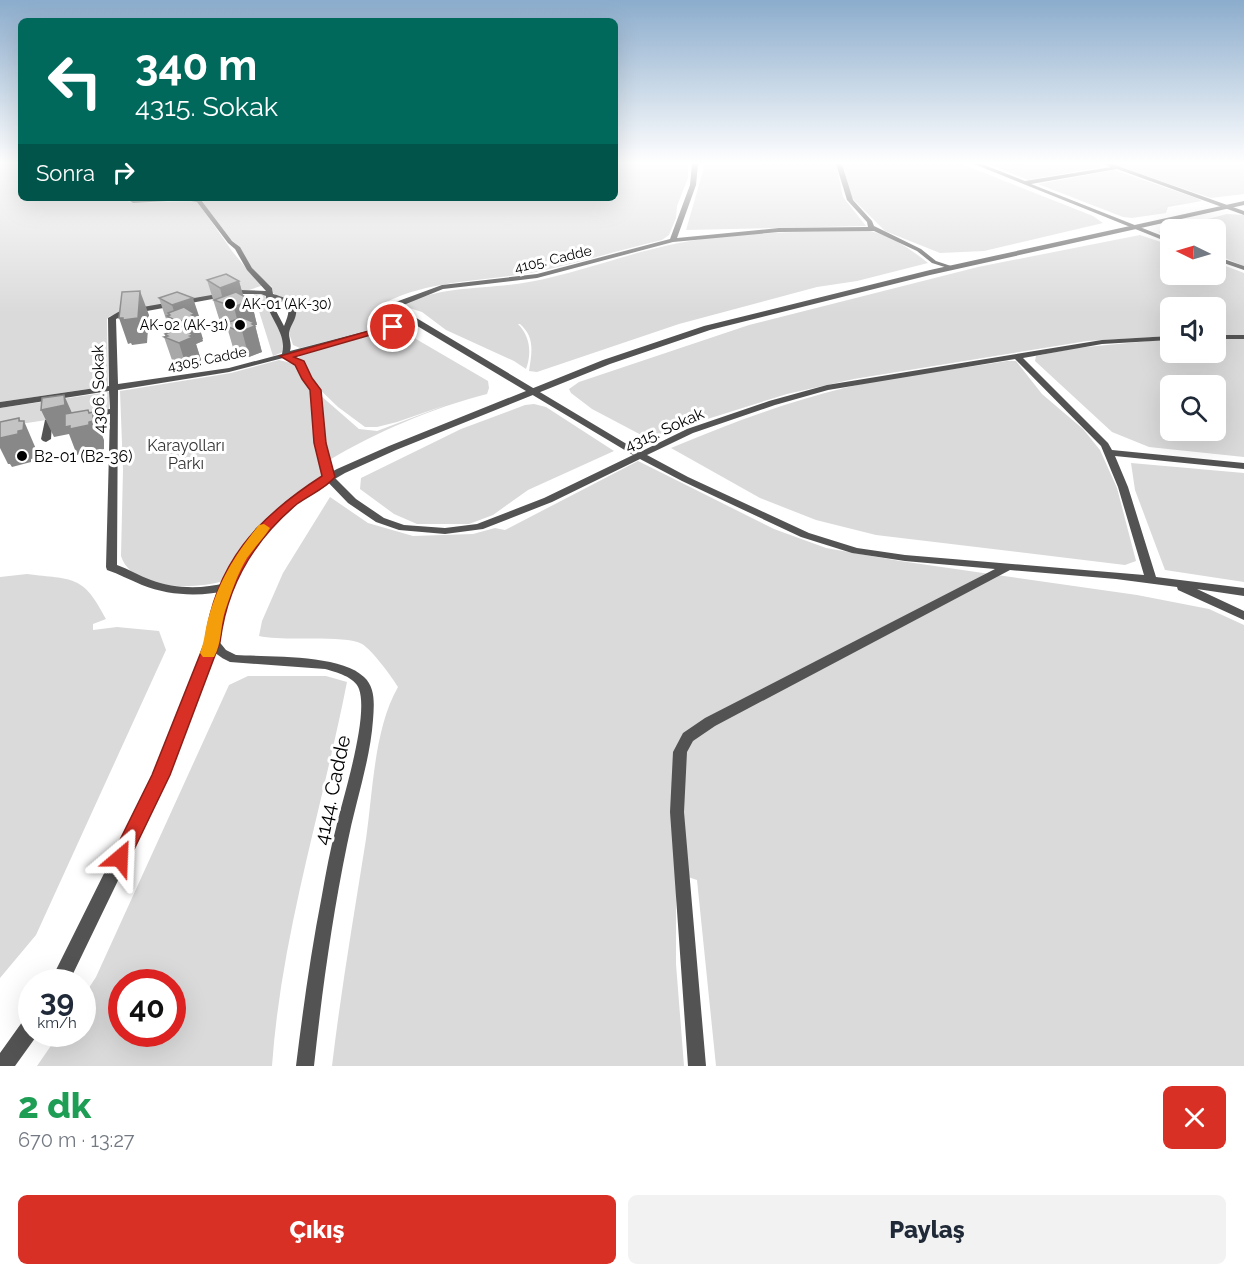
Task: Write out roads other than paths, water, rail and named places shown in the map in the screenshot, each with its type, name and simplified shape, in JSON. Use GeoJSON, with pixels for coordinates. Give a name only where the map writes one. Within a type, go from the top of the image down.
{"type":"FeatureCollection","features":[{"type":"Feature","properties":{"kind":"street"},"geometry":{"type":"LineString","coordinates":[[209,214],[230,242],[238,248],[249,269],[268,285],[272,309],[290,345],[285,356],[300,363],[307,379],[316,390],[320,443],[328,477]]}},
{"type":"Feature","properties":{"kind":"street"},"geometry":{"type":"LineString","coordinates":[[673,240],[683,214]]}},
{"type":"Feature","properties":{"kind":"street"},"geometry":{"type":"LineString","coordinates":[[862,214],[875,229],[919,250],[934,262],[951,267]]}},
{"type":"Feature","properties":{"kind":"street"},"geometry":{"type":"LineString","coordinates":[[1101,214],[1160,237]]}},
{"type":"Feature","properties":{"kind":"street"},"geometry":{"type":"LineString","coordinates":[[65,969],[161,775],[213,642],[215,619],[226,587],[240,558],[271,519],[328,477],[592,368],[690,333],[951,267],[1198,214]]}},
{"type":"Feature","properties":{"kind":"street","name":"4105. Cadde"},"geometry":{"type":"LineString","coordinates":[[415,321],[405,315],[396,304],[442,287],[537,276],[673,240],[779,230],[875,229]]}},
{"type":"Feature","properties":{"kind":"street"},"geometry":{"type":"LineString","coordinates":[[1226,262],[1244,268]]}},
{"type":"Feature","properties":{"kind":"street","name":"4306. Sokak"},"geometry":{"type":"LineString","coordinates":[[226,587],[215,590],[169,589],[149,584],[111,567],[114,411],[112,318],[123,313],[240,292],[255,291],[269,294]]}},
{"type":"Feature","properties":{"kind":"street"},"geometry":{"type":"LineString","coordinates":[[269,294],[286,301],[291,306],[293,313],[285,334]]}},
{"type":"Feature","properties":{"kind":"street"},"geometry":{"type":"LineString","coordinates":[[415,321],[639,455],[805,536],[856,551],[1151,580],[1244,592]]}},
{"type":"Feature","properties":{"kind":"street","name":"4305. Cadde"},"geometry":{"type":"LineString","coordinates":[[0,405],[229,369],[415,321]]}},
{"type":"Feature","properties":{"kind":"street"},"geometry":{"type":"LineString","coordinates":[[1226,337],[1244,338]]}},
{"type":"Feature","properties":{"kind":"street","name":"4315. Sokak"},"geometry":{"type":"LineString","coordinates":[[328,477],[352,501],[380,520],[403,528],[445,531],[479,527],[548,500],[690,431],[771,403],[827,388],[1017,356],[1102,342],[1160,339]]}},
{"type":"Feature","properties":{"kind":"street"},"geometry":{"type":"LineString","coordinates":[[1017,356],[1106,445],[1124,487],[1151,580]]}},
{"type":"Feature","properties":{"kind":"street"},"geometry":{"type":"LineString","coordinates":[[46,439],[48,422],[114,411]]}},
{"type":"Feature","properties":{"kind":"street"},"geometry":{"type":"LineString","coordinates":[[1109,453],[1244,466]]}},
{"type":"Feature","properties":{"kind":"street"},"geometry":{"type":"LineString","coordinates":[[697,1066],[677,812],[680,752],[688,737],[710,722],[1009,566]]}},
{"type":"Feature","properties":{"kind":"street"},"geometry":{"type":"LineString","coordinates":[[1174,583],[1244,616]]}},
{"type":"Feature","properties":{"kind":"street","name":"4144. Cadde"},"geometry":{"type":"LineString","coordinates":[[213,642],[222,653],[234,659],[325,665],[352,674],[365,687],[369,714],[340,842],[316,972],[305,1066]]}},
{"type":"Feature","properties":{"kind":"street"},"geometry":{"type":"LineString","coordinates":[[3,1066],[18,1045]]}},
{"type":"Feature","properties":{"kind":"place","name":"AK-01 (AK-30)"},"geometry":{"type":"Point","coordinates":[230,304]}},
{"type":"Feature","properties":{"kind":"place","name":"AK-02 (AK-31)"},"geometry":{"type":"Point","coordinates":[240,325]}},
{"type":"Feature","properties":{"kind":"place","name":"B2-01 (B2-36)"},"geometry":{"type":"Point","coordinates":[22,456]}},
{"type":"Feature","properties":{"kind":"park label","name":"Karayolları Parkı"},"geometry":{"type":"Point","coordinates":[186,454]}}]}
